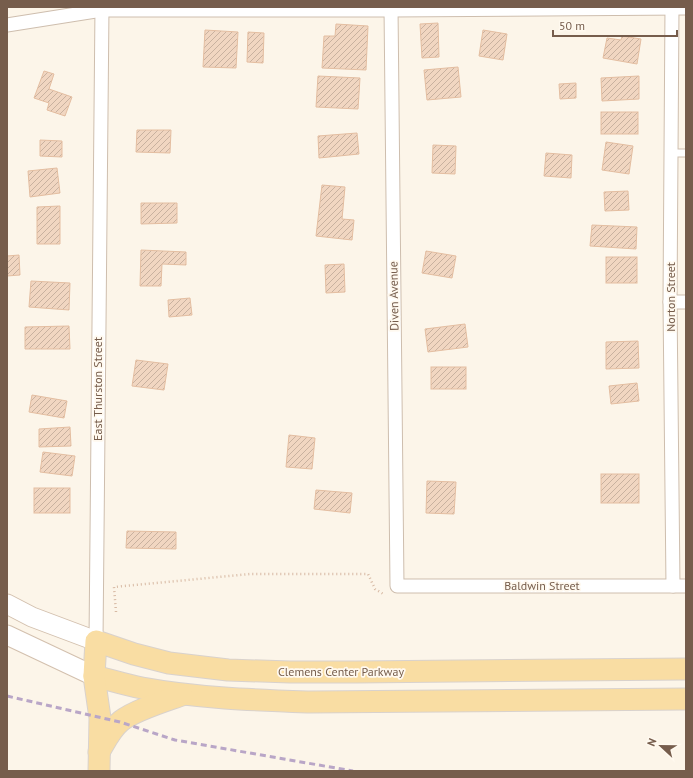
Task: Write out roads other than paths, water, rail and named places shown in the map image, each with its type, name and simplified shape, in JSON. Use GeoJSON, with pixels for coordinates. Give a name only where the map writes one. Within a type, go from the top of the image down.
{"type":"FeatureCollection","features":[{"type":"Feature","properties":{"kind":"main road","name":"Clemens Center Parkway"},"geometry":{"type":"LineString","coordinates":[[7,604],[32,617],[134,654],[169,663],[228,670],[356,672],[686,669]]}},
{"type":"Feature","properties":{"kind":"main road"},"geometry":{"type":"LineString","coordinates":[[7,635],[94,676],[141,688],[184,694],[252,700],[309,702],[686,699]]}},
{"type":"Feature","properties":{"kind":"main road","name":"East Thurston Street"},"geometry":{"type":"LineString","coordinates":[[96,641],[94,676],[100,718],[99,762]]}},
{"type":"Feature","properties":{"kind":"main road"},"geometry":{"type":"LineString","coordinates":[[99,762],[109,735],[120,722],[134,714],[184,694]]}},
{"type":"Feature","properties":{"kind":"street","name":"Norton Street"},"geometry":{"type":"LineString","coordinates":[[672,7],[670,302],[680,586]]}},
{"type":"Feature","properties":{"kind":"street"},"geometry":{"type":"LineString","coordinates":[[7,25],[102,8],[686,8]]}},
{"type":"Feature","properties":{"kind":"street","name":"East Thurston Street"},"geometry":{"type":"LineString","coordinates":[[96,641],[102,8]]}},
{"type":"Feature","properties":{"kind":"street","name":"Diven Avenue"},"geometry":{"type":"LineString","coordinates":[[391,9],[397,586]]}},
{"type":"Feature","properties":{"kind":"street"},"geometry":{"type":"LineString","coordinates":[[670,302],[686,302]]}},
{"type":"Feature","properties":{"kind":"street","name":"Baldwin Street"},"geometry":{"type":"LineString","coordinates":[[397,586],[680,586]]}},
{"type":"Feature","properties":{"kind":"lane"},"geometry":{"type":"LineString","coordinates":[[672,153],[686,153]]}},
{"type":"Feature","properties":{"kind":"railway"},"geometry":{"type":"LineString","coordinates":[[7,696],[120,722],[175,740],[353,771]]}}]}
